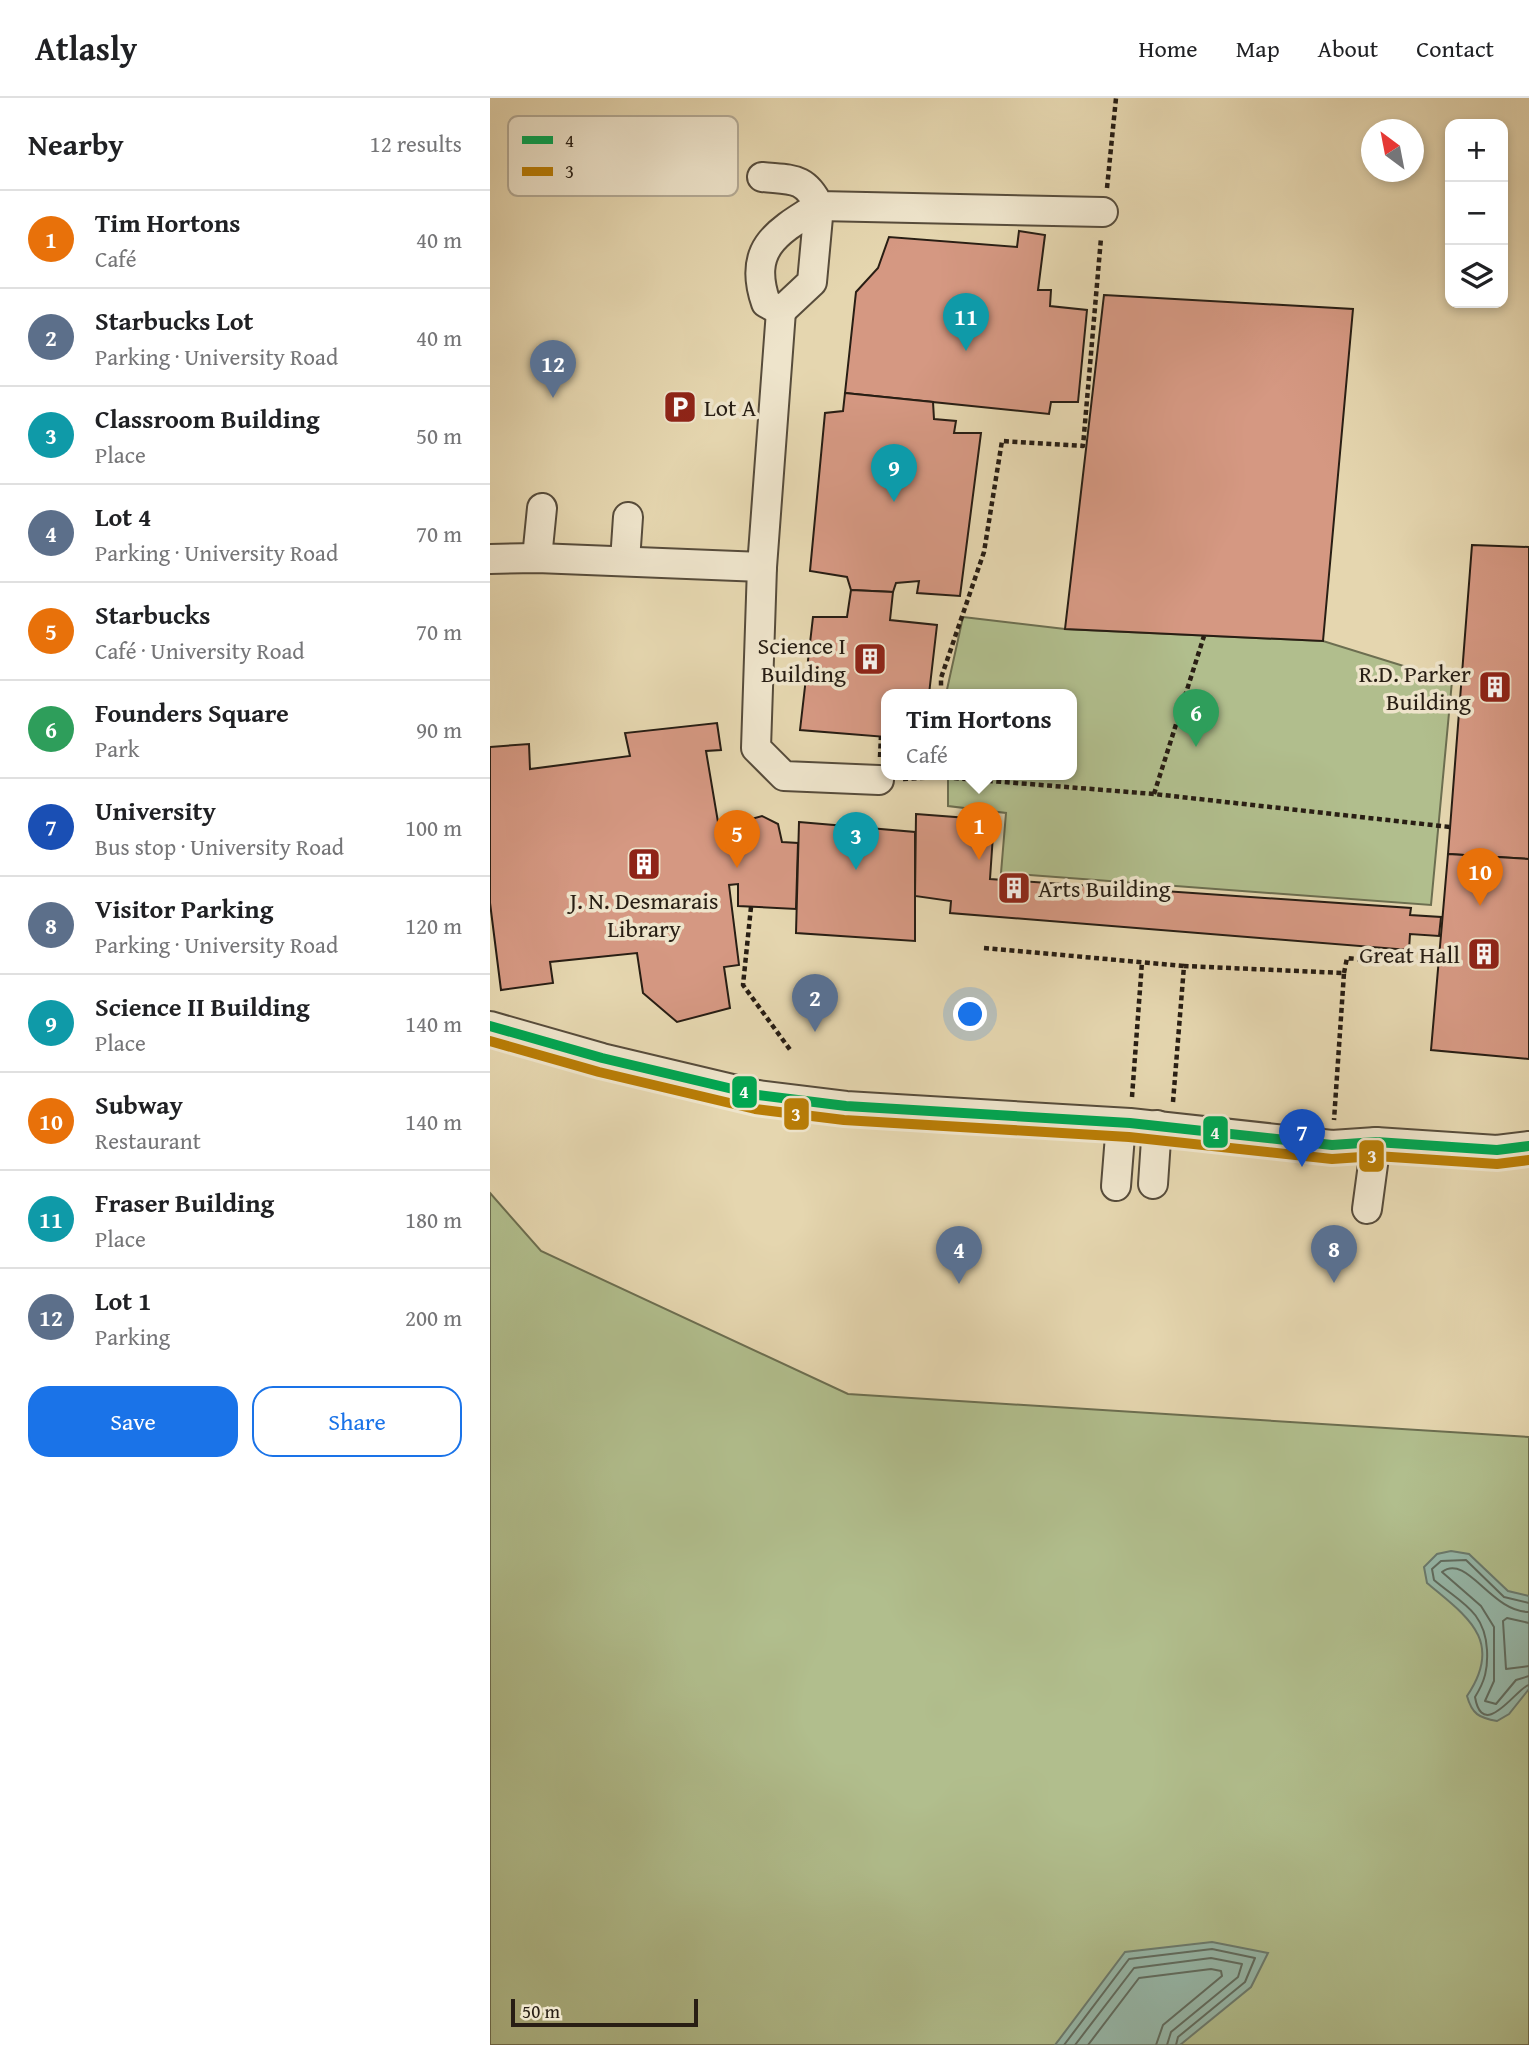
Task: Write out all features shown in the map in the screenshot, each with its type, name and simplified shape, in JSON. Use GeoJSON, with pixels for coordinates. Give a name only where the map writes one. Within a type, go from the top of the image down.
{"type":"FeatureCollection","features":[{"type":"Feature","properties":{"kind":"street"},"geometry":{"type":"LineString","coordinates":[[762,177],[800,181],[811,190],[819,206],[812,282],[781,311],[762,567],[756,748],[784,776],[878,780]]}},
{"type":"Feature","properties":{"kind":"street"},"geometry":{"type":"LineString","coordinates":[[781,311],[766,303],[759,283],[762,253],[775,234],[819,206],[1103,212]]}},
{"type":"Feature","properties":{"kind":"street"},"geometry":{"type":"LineString","coordinates":[[537,558],[542,508]]}},
{"type":"Feature","properties":{"kind":"street"},"geometry":{"type":"LineString","coordinates":[[625,561],[628,517]]}},
{"type":"Feature","properties":{"kind":"street"},"geometry":{"type":"LineString","coordinates":[[490,559],[537,558],[762,567]]}},
{"type":"Feature","properties":{"kind":"street"},"geometry":{"type":"LineString","coordinates":[[490,1026],[602,1058],[758,1095],[846,1106],[1145,1124],[1332,1145],[1376,1142],[1497,1150],[1529,1146]]}},
{"type":"Feature","properties":{"kind":"street"},"geometry":{"type":"LineString","coordinates":[[1145,1124],[1153,1184]]}},
{"type":"Feature","properties":{"kind":"street"},"geometry":{"type":"LineString","coordinates":[[1116,1186],[1145,1124]]}},
{"type":"Feature","properties":{"kind":"street"},"geometry":{"type":"LineString","coordinates":[[1367,1209],[1376,1142]]}},
{"type":"Feature","properties":{"kind":"path"},"geometry":{"type":"LineString","coordinates":[[941,689],[941,678],[984,552],[1002,441],[1083,446],[1103,212],[1113,154],[1116,98]]}},
{"type":"Feature","properties":{"kind":"path"},"geometry":{"type":"LineString","coordinates":[[1154,794],[1204,636]]}},
{"type":"Feature","properties":{"kind":"path"},"geometry":{"type":"LineString","coordinates":[[881,736],[878,780],[881,780]]}},
{"type":"Feature","properties":{"kind":"path"},"geometry":{"type":"LineString","coordinates":[[988,780],[1154,794],[1450,827]]}},
{"type":"Feature","properties":{"kind":"path"},"geometry":{"type":"LineString","coordinates":[[751,907],[743,985],[791,1051]]}},
{"type":"Feature","properties":{"kind":"path"},"geometry":{"type":"LineString","coordinates":[[984,948],[1185,966],[1344,973]]}},
{"type":"Feature","properties":{"kind":"path"},"geometry":{"type":"LineString","coordinates":[[1332,1145],[1347,958],[1401,963]]}},
{"type":"Feature","properties":{"kind":"path"},"geometry":{"type":"LineString","coordinates":[[1142,962],[1145,1124]]}},
{"type":"Feature","properties":{"kind":"path"},"geometry":{"type":"LineString","coordinates":[[1145,1124],[1185,966]]}},
{"type":"Feature","properties":{"kind":"green space"},"geometry":{"type":"Polygon","coordinates":[[[963,617],[1065,629],[1323,641],[1452,681],[1431,905],[1001,873],[1006,813],[948,806],[948,780],[1077,780],[1077,689],[947,689],[963,617]]]}},
{"type":"Feature","properties":{"kind":"green space"},"geometry":{"type":"Polygon","coordinates":[[[490,1193],[541,1251],[848,1394],[1529,1437],[1529,2045],[490,2045],[490,1193]]]}},
{"type":"Feature","properties":{"kind":"water"},"geometry":{"type":"Polygon","coordinates":[[[1451,1551],[1469,1554],[1508,1591],[1529,1596],[1529,1689],[1509,1714],[1497,1721],[1477,1714],[1467,1696],[1478,1676],[1482,1659],[1481,1644],[1476,1631],[1467,1618],[1427,1583],[1424,1567],[1437,1554],[1451,1551]]]}},
{"type":"Feature","properties":{"kind":"water"},"geometry":{"type":"Polygon","coordinates":[[[1212,1942],[1268,1953],[1251,1987],[1180,2045],[1055,2045],[1125,1952],[1212,1942]]]}},
{"type":"Feature","properties":{"kind":"building"},"geometry":{"type":"Polygon","coordinates":[[[1019,231],[1045,235],[1038,290],[1051,290],[1050,306],[1087,310],[1078,402],[1051,402],[1049,414],[845,393],[856,292],[878,268],[889,237],[1017,247],[1019,231]]]}},
{"type":"Feature","properties":{"kind":"building"},"geometry":{"type":"Polygon","coordinates":[[[1104,295],[1353,309],[1323,641],[1065,629],[1104,295]]]}},
{"type":"Feature","properties":{"kind":"building"},"geometry":{"type":"Polygon","coordinates":[[[845,393],[933,402],[934,419],[956,421],[954,433],[981,433],[960,596],[917,593],[919,581],[896,583],[893,592],[851,590],[847,577],[810,571],[825,413],[843,411],[845,393]]]}},
{"type":"Feature","properties":{"kind":"building","name":"R.D. Parker Building"},"geometry":{"type":"Polygon","coordinates":[[[1472,545],[1529,547],[1529,859],[1448,854],[1472,545]]]}},
{"type":"Feature","properties":{"kind":"building","name":"Science I Building"},"geometry":{"type":"Polygon","coordinates":[[[851,590],[893,592],[890,620],[937,625],[930,689],[881,689],[881,737],[800,730],[813,617],[847,617],[851,590]]]}},
{"type":"Feature","properties":{"kind":"building","name":"J. N. Desmarais Library"},"geometry":{"type":"Polygon","coordinates":[[[717,723],[721,750],[706,751],[719,828],[762,816],[778,824],[782,842],[798,843],[796,909],[738,906],[738,884],[729,885],[739,965],[724,967],[730,1008],[677,1022],[643,993],[637,953],[550,962],[553,983],[501,990],[490,903],[490,747],[529,744],[530,769],[630,756],[625,733],[717,723]]]}},
{"type":"Feature","properties":{"kind":"building","name":"Arts Building"},"geometry":{"type":"Polygon","coordinates":[[[916,814],[994,820],[990,879],[1411,908],[1410,915],[1441,917],[1439,936],[1410,934],[1409,950],[950,913],[951,901],[915,896],[916,814]]]}},
{"type":"Feature","properties":{"kind":"building"},"geometry":{"type":"Polygon","coordinates":[[[799,822],[915,832],[915,941],[796,933],[799,822]]]}},
{"type":"Feature","properties":{"kind":"building","name":"Great Hall"},"geometry":{"type":"Polygon","coordinates":[[[1448,854],[1529,859],[1529,1059],[1431,1050],[1448,854]]]}},
{"type":"Feature","properties":{"kind":"transit line","name":"4"},"geometry":{"type":"LineString","coordinates":[[490,1026],[602,1058],[758,1095],[846,1106],[1130,1123],[1332,1145],[1376,1142],[1497,1150],[1529,1146]]}},
{"type":"Feature","properties":{"kind":"transit line","name":"3"},"geometry":{"type":"LineString","coordinates":[[490,1041],[599,1072],[755,1109],[844,1120],[1129,1137],[1332,1159],[1376,1156],[1497,1164],[1529,1160]]}},
{"type":"Feature","properties":{"kind":"place","name":"Fraser Building"},"geometry":{"type":"Point","coordinates":[966,351]}},
{"type":"Feature","properties":{"kind":"place","name":"Lot 1"},"geometry":{"type":"Point","coordinates":[553,398]}},
{"type":"Feature","properties":{"kind":"place","name":"Lot A"},"geometry":{"type":"Point","coordinates":[680,407]}},
{"type":"Feature","properties":{"kind":"place","name":"Science II Building"},"geometry":{"type":"Point","coordinates":[894,502]}},
{"type":"Feature","properties":{"kind":"place","name":"Science I Building"},"geometry":{"type":"Point","coordinates":[870,659]}},
{"type":"Feature","properties":{"kind":"place","name":"R.D. Parker Building"},"geometry":{"type":"Point","coordinates":[1495,687]}},
{"type":"Feature","properties":{"kind":"place","name":"Founders Square"},"geometry":{"type":"Point","coordinates":[1196,747]}},
{"type":"Feature","properties":{"kind":"place","name":"Tim Hortons"},"geometry":{"type":"Point","coordinates":[979,860]}},
{"type":"Feature","properties":{"kind":"place","name":"J. N. Desmarais Library"},"geometry":{"type":"Point","coordinates":[644,864]}},
{"type":"Feature","properties":{"kind":"place","name":"Starbucks"},"geometry":{"type":"Point","coordinates":[737,868]}},
{"type":"Feature","properties":{"kind":"place","name":"Classroom Building"},"geometry":{"type":"Point","coordinates":[856,870]}},
{"type":"Feature","properties":{"kind":"place","name":"Arts Building"},"geometry":{"type":"Point","coordinates":[1014,888]}},
{"type":"Feature","properties":{"kind":"place","name":"Subway"},"geometry":{"type":"Point","coordinates":[1480,906]}},
{"type":"Feature","properties":{"kind":"place","name":"Great Hall"},"geometry":{"type":"Point","coordinates":[1484,954]}},
{"type":"Feature","properties":{"kind":"place","name":"Starbucks Lot"},"geometry":{"type":"Point","coordinates":[815,1032]}},
{"type":"Feature","properties":{"kind":"place","name":"University"},"geometry":{"type":"Point","coordinates":[1302,1167]}},
{"type":"Feature","properties":{"kind":"place","name":"Visitor Parking"},"geometry":{"type":"Point","coordinates":[1334,1283]}},
{"type":"Feature","properties":{"kind":"place","name":"Lot 4"},"geometry":{"type":"Point","coordinates":[959,1284]}}]}
